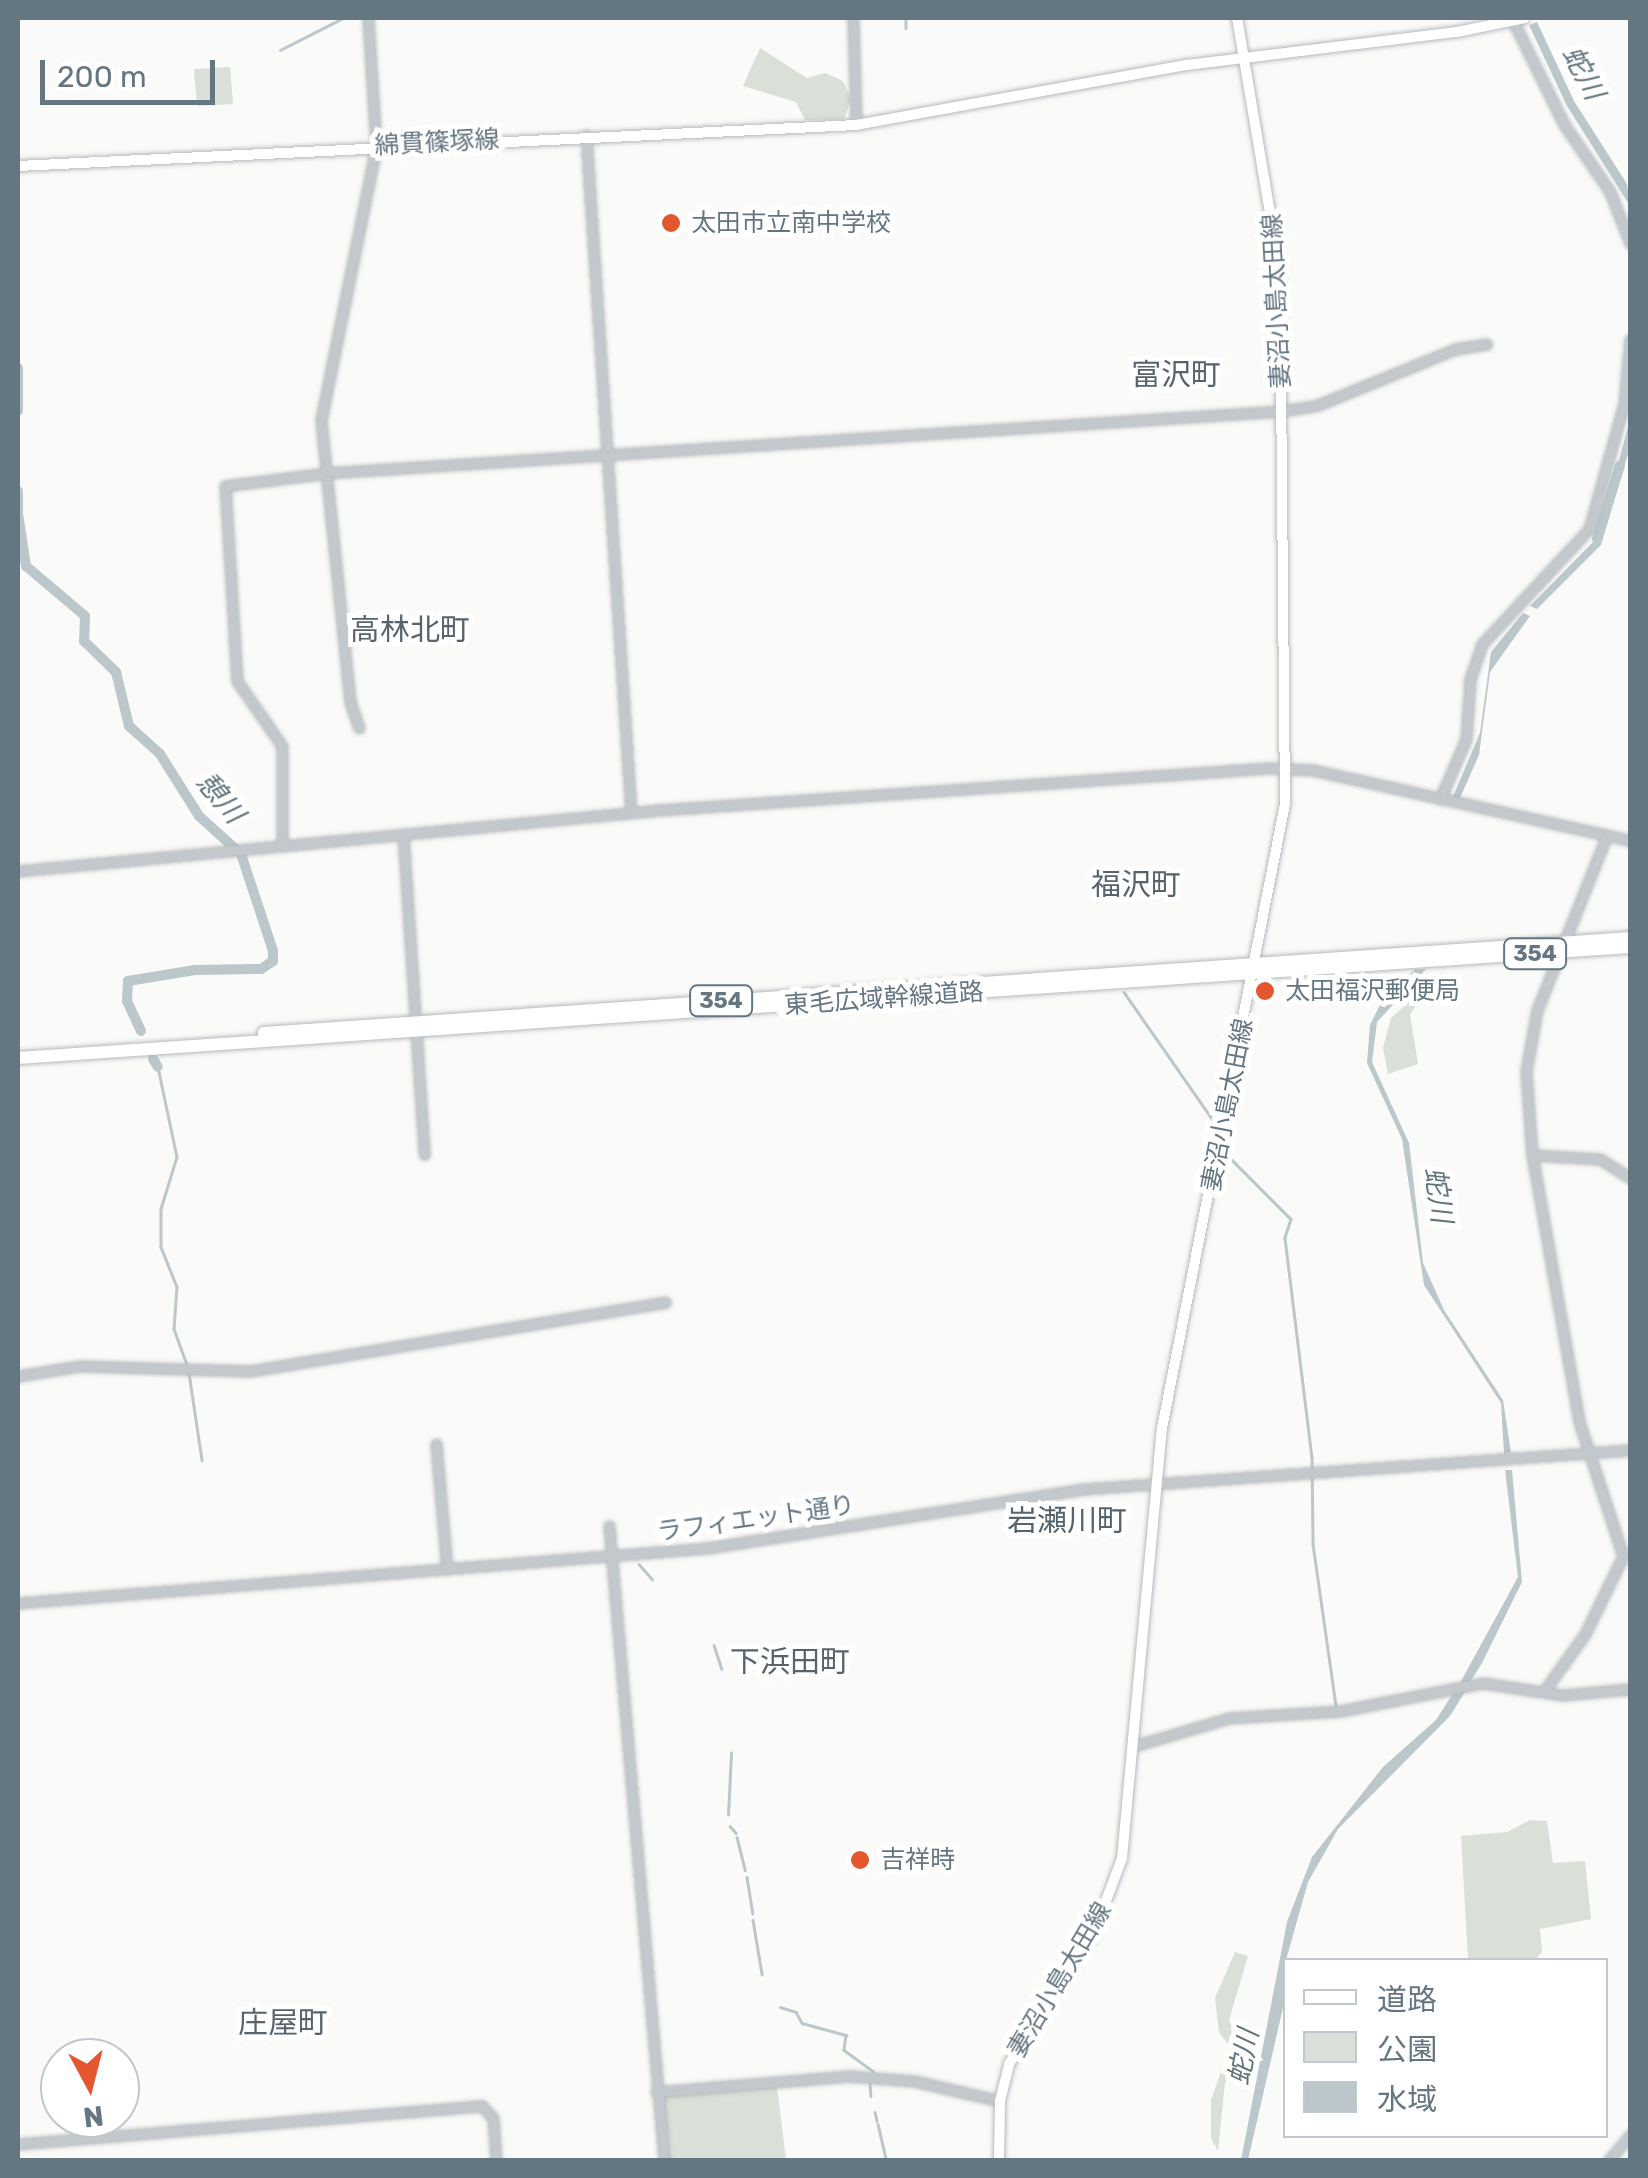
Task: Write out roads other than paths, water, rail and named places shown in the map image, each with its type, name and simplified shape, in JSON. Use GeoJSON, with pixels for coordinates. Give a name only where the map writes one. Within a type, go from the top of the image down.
{"type":"FeatureCollection","features":[{"type":"Feature","properties":{"kind":"highway","name":"東毛広域幹線道路"},"geometry":{"type":"LineString","coordinates":[[19,1052],[1442,956],[1630,938]]}},
{"type":"Feature","properties":{"kind":"highway","name":"東毛広域幹線道路"},"geometry":{"type":"LineString","coordinates":[[1561,947],[1630,947]]}},
{"type":"Feature","properties":{"kind":"main road","name":"妻沼小島太田線"},"geometry":{"type":"LineString","coordinates":[[999,2160],[1000,2100],[1018,2043],[1084,1950],[1116,1884],[1134,1746],[1154,1484],[1285,804],[1277,231],[1237,18]]}},
{"type":"Feature","properties":{"kind":"main road","name":"綿貫篠塚線"},"geometry":{"type":"LineString","coordinates":[[18,166],[586,135],[856,125],[1245,56],[1519,19]]}},
{"type":"Feature","properties":{"kind":"street"},"geometry":{"type":"LineString","coordinates":[[359,728],[350,702],[321,414],[376,146],[368,18]]}},
{"type":"Feature","properties":{"kind":"street"},"geometry":{"type":"LineString","coordinates":[[853,18],[856,125]]}},
{"type":"Feature","properties":{"kind":"street"},"geometry":{"type":"LineString","coordinates":[[1519,19],[1565,126],[1610,192],[1630,243]]}},
{"type":"Feature","properties":{"kind":"street"},"geometry":{"type":"LineString","coordinates":[[586,135],[631,813]]}},
{"type":"Feature","properties":{"kind":"street"},"geometry":{"type":"LineString","coordinates":[[1442,800],[1465,744],[1470,679],[1482,644],[1589,529],[1624,404],[1630,339]]}},
{"type":"Feature","properties":{"kind":"street"},"geometry":{"type":"LineString","coordinates":[[282,846],[282,746],[237,680],[225,486],[326,474],[1282,412],[1318,405],[1455,348],[1487,344]]}},
{"type":"Feature","properties":{"kind":"street"},"geometry":{"type":"LineString","coordinates":[[18,871],[631,813],[1285,768],[1630,840]]}},
{"type":"Feature","properties":{"kind":"street"},"geometry":{"type":"LineString","coordinates":[[403,834],[424,1154]]}},
{"type":"Feature","properties":{"kind":"street"},"geometry":{"type":"LineString","coordinates":[[1544,1691],[1585,1634],[1623,1556],[1591,1455],[1532,1155],[1526,1050],[1561,947],[1608,834]]}},
{"type":"Feature","properties":{"kind":"street"},"geometry":{"type":"LineString","coordinates":[[1532,1155],[1600,1160],[1630,1178]]}},
{"type":"Feature","properties":{"kind":"street"},"geometry":{"type":"LineString","coordinates":[[18,1376],[80,1366],[242,1372],[665,1302]]}},
{"type":"Feature","properties":{"kind":"street"},"geometry":{"type":"LineString","coordinates":[[436,1444],[447,1570]]}},
{"type":"Feature","properties":{"kind":"street"},"geometry":{"type":"LineString","coordinates":[[1591,1455],[1630,1450]]}},
{"type":"Feature","properties":{"kind":"street","name":"ラフィエット通り"},"geometry":{"type":"LineString","coordinates":[[18,1604],[611,1557],[1154,1484],[1591,1455]]}},
{"type":"Feature","properties":{"kind":"street"},"geometry":{"type":"LineString","coordinates":[[608,1526],[664,2160]]}},
{"type":"Feature","properties":{"kind":"street"},"geometry":{"type":"LineString","coordinates":[[1134,1746],[1229,1718],[1340,1711],[1478,1684],[1544,1691],[1630,1689]]}},
{"type":"Feature","properties":{"kind":"street"},"geometry":{"type":"LineString","coordinates":[[656,2092],[850,2076],[914,2081],[1000,2100]]}},
{"type":"Feature","properties":{"kind":"street"},"geometry":{"type":"LineString","coordinates":[[18,2144],[482,2106],[493,2118],[496,2160]]}},
{"type":"Feature","properties":{"kind":"street"},"geometry":{"type":"LineString","coordinates":[[1609,2160],[1630,2134]]}},
{"type":"Feature","properties":{"kind":"water"},"geometry":{"type":"Polygon","coordinates":[[[1537,22],[1574,101],[1627,184],[1630,206],[1567,106],[1529,25],[1537,22]]]}},
{"type":"Feature","properties":{"kind":"water"},"geometry":{"type":"Polygon","coordinates":[[[1630,419],[1630,447],[1601,545],[1537,609],[1530,606],[1599,536],[1630,419]]]}},
{"type":"Feature","properties":{"kind":"water"},"geometry":{"type":"Polygon","coordinates":[[[1523,613],[1530,616],[1490,672],[1479,755],[1459,800],[1452,799],[1480,733],[1491,652],[1523,613]]]}},
{"type":"Feature","properties":{"kind":"water"},"geometry":{"type":"Polygon","coordinates":[[[1415,969],[1426,969],[1377,1022],[1372,1062],[1409,1143],[1423,1263],[1444,1310],[1503,1400],[1511,1453],[1504,1454],[1501,1403],[1424,1285],[1402,1139],[1367,1063],[1370,1025],[1382,1001],[1415,969]]]}},
{"type":"Feature","properties":{"kind":"water"},"geometry":{"type":"Polygon","coordinates":[[[1505,1470],[1512,1470],[1522,1582],[1482,1663],[1470,1682],[1460,1683],[1518,1577],[1505,1470]]]}},
{"type":"Feature","properties":{"kind":"water"},"geometry":{"type":"Polygon","coordinates":[[[1466,1690],[1450,1716],[1338,1829],[1308,1882],[1287,1958],[1283,1958],[1283,2008],[1248,2160],[1241,2160],[1287,1922],[1312,1857],[1383,1767],[1436,1720],[1454,1692],[1466,1690]]]}},
{"type":"Feature","properties":{"kind":"waterway"},"geometry":{"type":"LineString","coordinates":[[280,50],[343,18]]}},
{"type":"Feature","properties":{"kind":"waterway"},"geometry":{"type":"LineString","coordinates":[[906,18],[906,28]]}},
{"type":"Feature","properties":{"kind":"waterway"},"geometry":{"type":"LineString","coordinates":[[18,368],[18,411]]}},
{"type":"Feature","properties":{"kind":"waterway","name":"蛇川"},"geometry":{"type":"LineString","coordinates":[[1597,539],[1620,465]]}},
{"type":"Feature","properties":{"kind":"waterway"},"geometry":{"type":"LineString","coordinates":[[18,491],[18,511]]}},
{"type":"Feature","properties":{"kind":"waterway","name":"憩川"},"geometry":{"type":"LineString","coordinates":[[18,513],[26,566],[85,616],[84,641],[116,672],[129,726],[160,754],[199,816],[241,854],[273,951],[273,961],[261,969],[195,970],[128,981],[127,1001],[141,1031]]}},
{"type":"Feature","properties":{"kind":"waterway","name":"憩川"},"geometry":{"type":"LineString","coordinates":[[18,517],[18,533]]}},
{"type":"Feature","properties":{"kind":"waterway"},"geometry":{"type":"LineString","coordinates":[[1124,992],[1218,1127]]}},
{"type":"Feature","properties":{"kind":"waterway","name":"憩川"},"geometry":{"type":"LineString","coordinates":[[153,1059],[158,1067]]}},
{"type":"Feature","properties":{"kind":"waterway","name":"憩川"},"geometry":{"type":"LineString","coordinates":[[158,1067],[177,1157],[161,1209],[161,1247],[177,1287],[174,1329],[187,1365]]}},
{"type":"Feature","properties":{"kind":"waterway"},"geometry":{"type":"LineString","coordinates":[[1230,1133],[1230,1158],[1291,1219],[1285,1238],[1312,1457],[1313,1544],[1336,1705]]}},
{"type":"Feature","properties":{"kind":"waterway","name":"憩川"},"geometry":{"type":"LineString","coordinates":[[189,1373],[202,1460]]}},
{"type":"Feature","properties":{"kind":"waterway"},"geometry":{"type":"LineString","coordinates":[[639,1564],[652,1579]]}},
{"type":"Feature","properties":{"kind":"waterway"},"geometry":{"type":"LineString","coordinates":[[714,1645],[722,1669]]}},
{"type":"Feature","properties":{"kind":"waterway"},"geometry":{"type":"LineString","coordinates":[[728,1815],[731,1753]]}},
{"type":"Feature","properties":{"kind":"waterway"},"geometry":{"type":"LineString","coordinates":[[730,1826],[736,1833]]}},
{"type":"Feature","properties":{"kind":"waterway"},"geometry":{"type":"LineString","coordinates":[[737,1837],[745,1870]]}},
{"type":"Feature","properties":{"kind":"waterway"},"geometry":{"type":"LineString","coordinates":[[747,1877],[753,1914]]}},
{"type":"Feature","properties":{"kind":"waterway"},"geometry":{"type":"LineString","coordinates":[[753,1920],[762,1974]]}},
{"type":"Feature","properties":{"kind":"waterway"},"geometry":{"type":"LineString","coordinates":[[780,2007],[796,2012],[802,2023],[846,2035],[844,2050],[873,2071]]}},
{"type":"Feature","properties":{"kind":"waterway"},"geometry":{"type":"LineString","coordinates":[[870,2083],[871,2096]]}},
{"type":"Feature","properties":{"kind":"waterway"},"geometry":{"type":"LineString","coordinates":[[875,2112],[877,2121]]}},
{"type":"Feature","properties":{"kind":"waterway"},"geometry":{"type":"LineString","coordinates":[[878,2124],[886,2160]]}},
{"type":"Feature","properties":{"kind":"place","name":"太田市立南中学校"},"geometry":{"type":"Point","coordinates":[671,223]}},
{"type":"Feature","properties":{"kind":"place","name":"太田福沢郵便局"},"geometry":{"type":"Point","coordinates":[1265,991]}},
{"type":"Feature","properties":{"kind":"place","name":"吉祥時"},"geometry":{"type":"Point","coordinates":[860,1860]}},
{"type":"Feature","properties":{"kind":"district","name":"富沢町"},"geometry":{"type":"Point","coordinates":[1176,375]}},
{"type":"Feature","properties":{"kind":"district","name":"高林北町"},"geometry":{"type":"Point","coordinates":[410,630]}},
{"type":"Feature","properties":{"kind":"district","name":"福沢町"},"geometry":{"type":"Point","coordinates":[1136,885]}},
{"type":"Feature","properties":{"kind":"district","name":"岩瀬川町"},"geometry":{"type":"Point","coordinates":[1067,1521]}},
{"type":"Feature","properties":{"kind":"district","name":"下浜田町"},"geometry":{"type":"Point","coordinates":[790,1662]}},
{"type":"Feature","properties":{"kind":"district","name":"庄屋町"},"geometry":{"type":"Point","coordinates":[283,2023]}}]}
